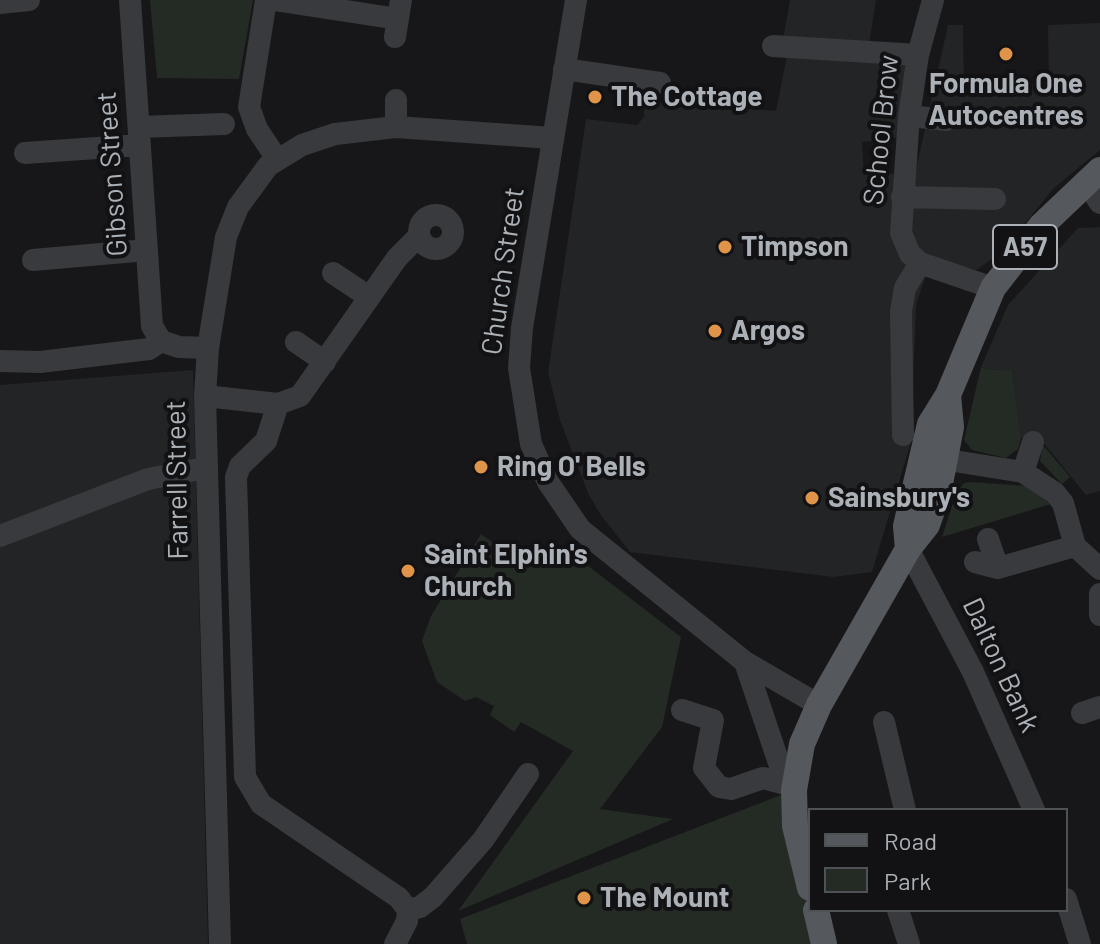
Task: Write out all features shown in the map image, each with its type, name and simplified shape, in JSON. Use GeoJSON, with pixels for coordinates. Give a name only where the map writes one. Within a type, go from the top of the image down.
{"type":"FeatureCollection","features":[{"type":"Feature","properties":{"kind":"main road","name":"A57"},"geometry":{"type":"LineString","coordinates":[[808,879],[795,826],[790,787],[802,744],[819,705],[908,549],[906,526],[933,458],[930,424],[948,395],[993,288],[1041,226],[1097,191]]}},
{"type":"Feature","properties":{"kind":"main road"},"geometry":{"type":"LineString","coordinates":[[816,912],[824,944]]}},
{"type":"Feature","properties":{"kind":"street","name":"Gibson Street"},"geometry":{"type":"LineString","coordinates":[[130,0],[152,326],[161,341]]}},
{"type":"Feature","properties":{"kind":"street"},"geometry":{"type":"LineString","coordinates":[[266,0],[249,107],[257,129],[277,159]]}},
{"type":"Feature","properties":{"kind":"street"},"geometry":{"type":"LineString","coordinates":[[274,0],[398,18]]}},
{"type":"Feature","properties":{"kind":"street","name":"Church Street"},"geometry":{"type":"LineString","coordinates":[[576,0],[552,138],[519,368],[531,444],[548,482],[580,529],[745,662],[819,705]]}},
{"type":"Feature","properties":{"kind":"street","name":"School Brow"},"geometry":{"type":"LineString","coordinates":[[920,263],[910,254],[901,233],[902,197],[918,55],[933,0]]}},
{"type":"Feature","properties":{"kind":"street"},"geometry":{"type":"LineString","coordinates":[[773,46],[918,55]]}},
{"type":"Feature","properties":{"kind":"street"},"geometry":{"type":"LineString","coordinates":[[564,69],[660,83]]}},
{"type":"Feature","properties":{"kind":"street"},"geometry":{"type":"LineString","coordinates":[[396,100],[396,127]]}},
{"type":"Feature","properties":{"kind":"street"},"geometry":{"type":"LineString","coordinates":[[909,116],[947,120]]}},
{"type":"Feature","properties":{"kind":"street"},"geometry":{"type":"LineString","coordinates":[[25,153],[224,124]]}},
{"type":"Feature","properties":{"kind":"street","name":"Farrell Street"},"geometry":{"type":"LineString","coordinates":[[220,944],[205,396],[208,348],[232,221],[250,186],[277,159],[302,145],[335,134],[396,127],[552,138]]}},
{"type":"Feature","properties":{"kind":"street"},"geometry":{"type":"LineString","coordinates":[[902,197],[995,199]]}},
{"type":"Feature","properties":{"kind":"street"},"geometry":{"type":"LineString","coordinates":[[205,396],[278,404],[300,396],[397,258],[419,236]]}},
{"type":"Feature","properties":{"kind":"street"},"geometry":{"type":"LineString","coordinates":[[33,260],[147,250]]}},
{"type":"Feature","properties":{"kind":"street"},"geometry":{"type":"LineString","coordinates":[[903,435],[901,311],[905,288],[920,263],[993,288]]}},
{"type":"Feature","properties":{"kind":"street"},"geometry":{"type":"LineString","coordinates":[[333,273],[369,297]]}},
{"type":"Feature","properties":{"kind":"street"},"geometry":{"type":"LineString","coordinates":[[0,361],[40,362],[149,349],[161,341],[179,347],[208,348]]}},
{"type":"Feature","properties":{"kind":"street"},"geometry":{"type":"LineString","coordinates":[[296,342],[325,362]]}},
{"type":"Feature","properties":{"kind":"street"},"geometry":{"type":"LineString","coordinates":[[278,404],[266,441],[240,466],[236,477],[245,777],[261,804],[399,898],[408,910],[403,932],[395,944]]}},
{"type":"Feature","properties":{"kind":"street"},"geometry":{"type":"LineString","coordinates":[[1023,472],[1033,442]]}},
{"type":"Feature","properties":{"kind":"street"},"geometry":{"type":"LineString","coordinates":[[933,458],[1023,472],[1045,483],[1063,503],[1075,546],[1100,569]]}},
{"type":"Feature","properties":{"kind":"street"},"geometry":{"type":"LineString","coordinates":[[0,536],[148,479],[205,468]]}},
{"type":"Feature","properties":{"kind":"street"},"geometry":{"type":"LineString","coordinates":[[988,539],[998,568]]}},
{"type":"Feature","properties":{"kind":"street"},"geometry":{"type":"LineString","coordinates":[[975,562],[998,568],[1075,546]]}},
{"type":"Feature","properties":{"kind":"street","name":"Dalton Bank"},"geometry":{"type":"LineString","coordinates":[[908,549],[973,672],[1033,808]]}},
{"type":"Feature","properties":{"kind":"street"},"geometry":{"type":"LineString","coordinates":[[1100,594],[1100,615]]}},
{"type":"Feature","properties":{"kind":"street"},"geometry":{"type":"LineString","coordinates":[[745,662],[790,787]]}},
{"type":"Feature","properties":{"kind":"street"},"geometry":{"type":"LineString","coordinates":[[682,710],[713,720],[704,768],[711,791],[731,789],[769,778],[790,787]]}},
{"type":"Feature","properties":{"kind":"street"},"geometry":{"type":"LineString","coordinates":[[884,722],[905,808]]}},
{"type":"Feature","properties":{"kind":"street"},"geometry":{"type":"LineString","coordinates":[[754,780],[774,749]]}},
{"type":"Feature","properties":{"kind":"street"},"geometry":{"type":"LineString","coordinates":[[408,910],[420,907],[433,897],[483,840],[528,774]]}},
{"type":"Feature","properties":{"kind":"street"},"geometry":{"type":"LineString","coordinates":[[1068,905],[1080,944]]}},
{"type":"Feature","properties":{"kind":"street"},"geometry":{"type":"LineString","coordinates":[[898,912],[906,943]]}},
{"type":"Feature","properties":{"kind":"shaded area"},"geometry":{"type":"Polygon","coordinates":[[[790,0],[876,0],[869,45],[783,40],[790,0]]]}},
{"type":"Feature","properties":{"kind":"shaded area"},"geometry":{"type":"Polygon","coordinates":[[[1100,23],[1100,150],[1053,189],[1001,253],[976,270],[932,259],[916,304],[911,442],[872,572],[833,577],[630,552],[600,514],[588,493],[560,420],[548,372],[586,119],[637,125],[644,117],[645,101],[776,111],[787,56],[911,65],[902,137],[862,142],[864,173],[900,174],[913,183],[948,25],[963,25],[964,83],[1049,83],[1048,25],[1100,23]]]}},
{"type":"Feature","properties":{"kind":"shaded area"},"geometry":{"type":"Polygon","coordinates":[[[1100,227],[1100,491],[1086,495],[1038,436],[1021,438],[1012,369],[988,370],[981,367],[1008,305],[1078,228],[1100,227]]]}},
{"type":"Feature","properties":{"kind":"shaded area"},"geometry":{"type":"Polygon","coordinates":[[[193,370],[208,944],[0,944],[0,385],[193,370]]]}},
{"type":"Feature","properties":{"kind":"green space"},"geometry":{"type":"Polygon","coordinates":[[[150,0],[253,0],[239,79],[157,78],[150,0]]]}},
{"type":"Feature","properties":{"kind":"green space"},"geometry":{"type":"Polygon","coordinates":[[[981,367],[988,370],[1012,369],[1021,438],[1018,449],[1006,458],[972,450],[964,440],[981,367]]]}},
{"type":"Feature","properties":{"kind":"green space"},"geometry":{"type":"Polygon","coordinates":[[[1043,445],[1070,477],[1062,484],[1040,461],[1043,445]]]}},
{"type":"Feature","properties":{"kind":"green space"},"geometry":{"type":"Polygon","coordinates":[[[964,483],[1027,486],[1051,504],[942,537],[957,491],[964,483]]]}},
{"type":"Feature","properties":{"kind":"green space"},"geometry":{"type":"Polygon","coordinates":[[[481,534],[525,565],[539,545],[570,552],[681,637],[662,727],[600,809],[673,819],[458,911],[573,751],[521,722],[514,732],[490,715],[494,706],[476,697],[465,701],[437,682],[422,641],[431,616],[481,534]]]}},
{"type":"Feature","properties":{"kind":"green space"},"geometry":{"type":"Polygon","coordinates":[[[794,790],[808,912],[811,912],[834,944],[467,944],[460,919],[794,790]]]}},
{"type":"Feature","properties":{"kind":"place","name":"Formula One Autocentres"},"geometry":{"type":"Point","coordinates":[1006,54]}},
{"type":"Feature","properties":{"kind":"place","name":"The Cottage"},"geometry":{"type":"Point","coordinates":[595,97]}},
{"type":"Feature","properties":{"kind":"place","name":"Timpson"},"geometry":{"type":"Point","coordinates":[725,247]}},
{"type":"Feature","properties":{"kind":"place","name":"Argos"},"geometry":{"type":"Point","coordinates":[715,331]}},
{"type":"Feature","properties":{"kind":"place","name":"Ring O' Bells"},"geometry":{"type":"Point","coordinates":[481,467]}},
{"type":"Feature","properties":{"kind":"place","name":"Sainsbury's"},"geometry":{"type":"Point","coordinates":[812,498]}},
{"type":"Feature","properties":{"kind":"place","name":"Saint Elphin's Church"},"geometry":{"type":"Point","coordinates":[408,571]}},
{"type":"Feature","properties":{"kind":"place","name":"The Mount"},"geometry":{"type":"Point","coordinates":[584,898]}}]}
